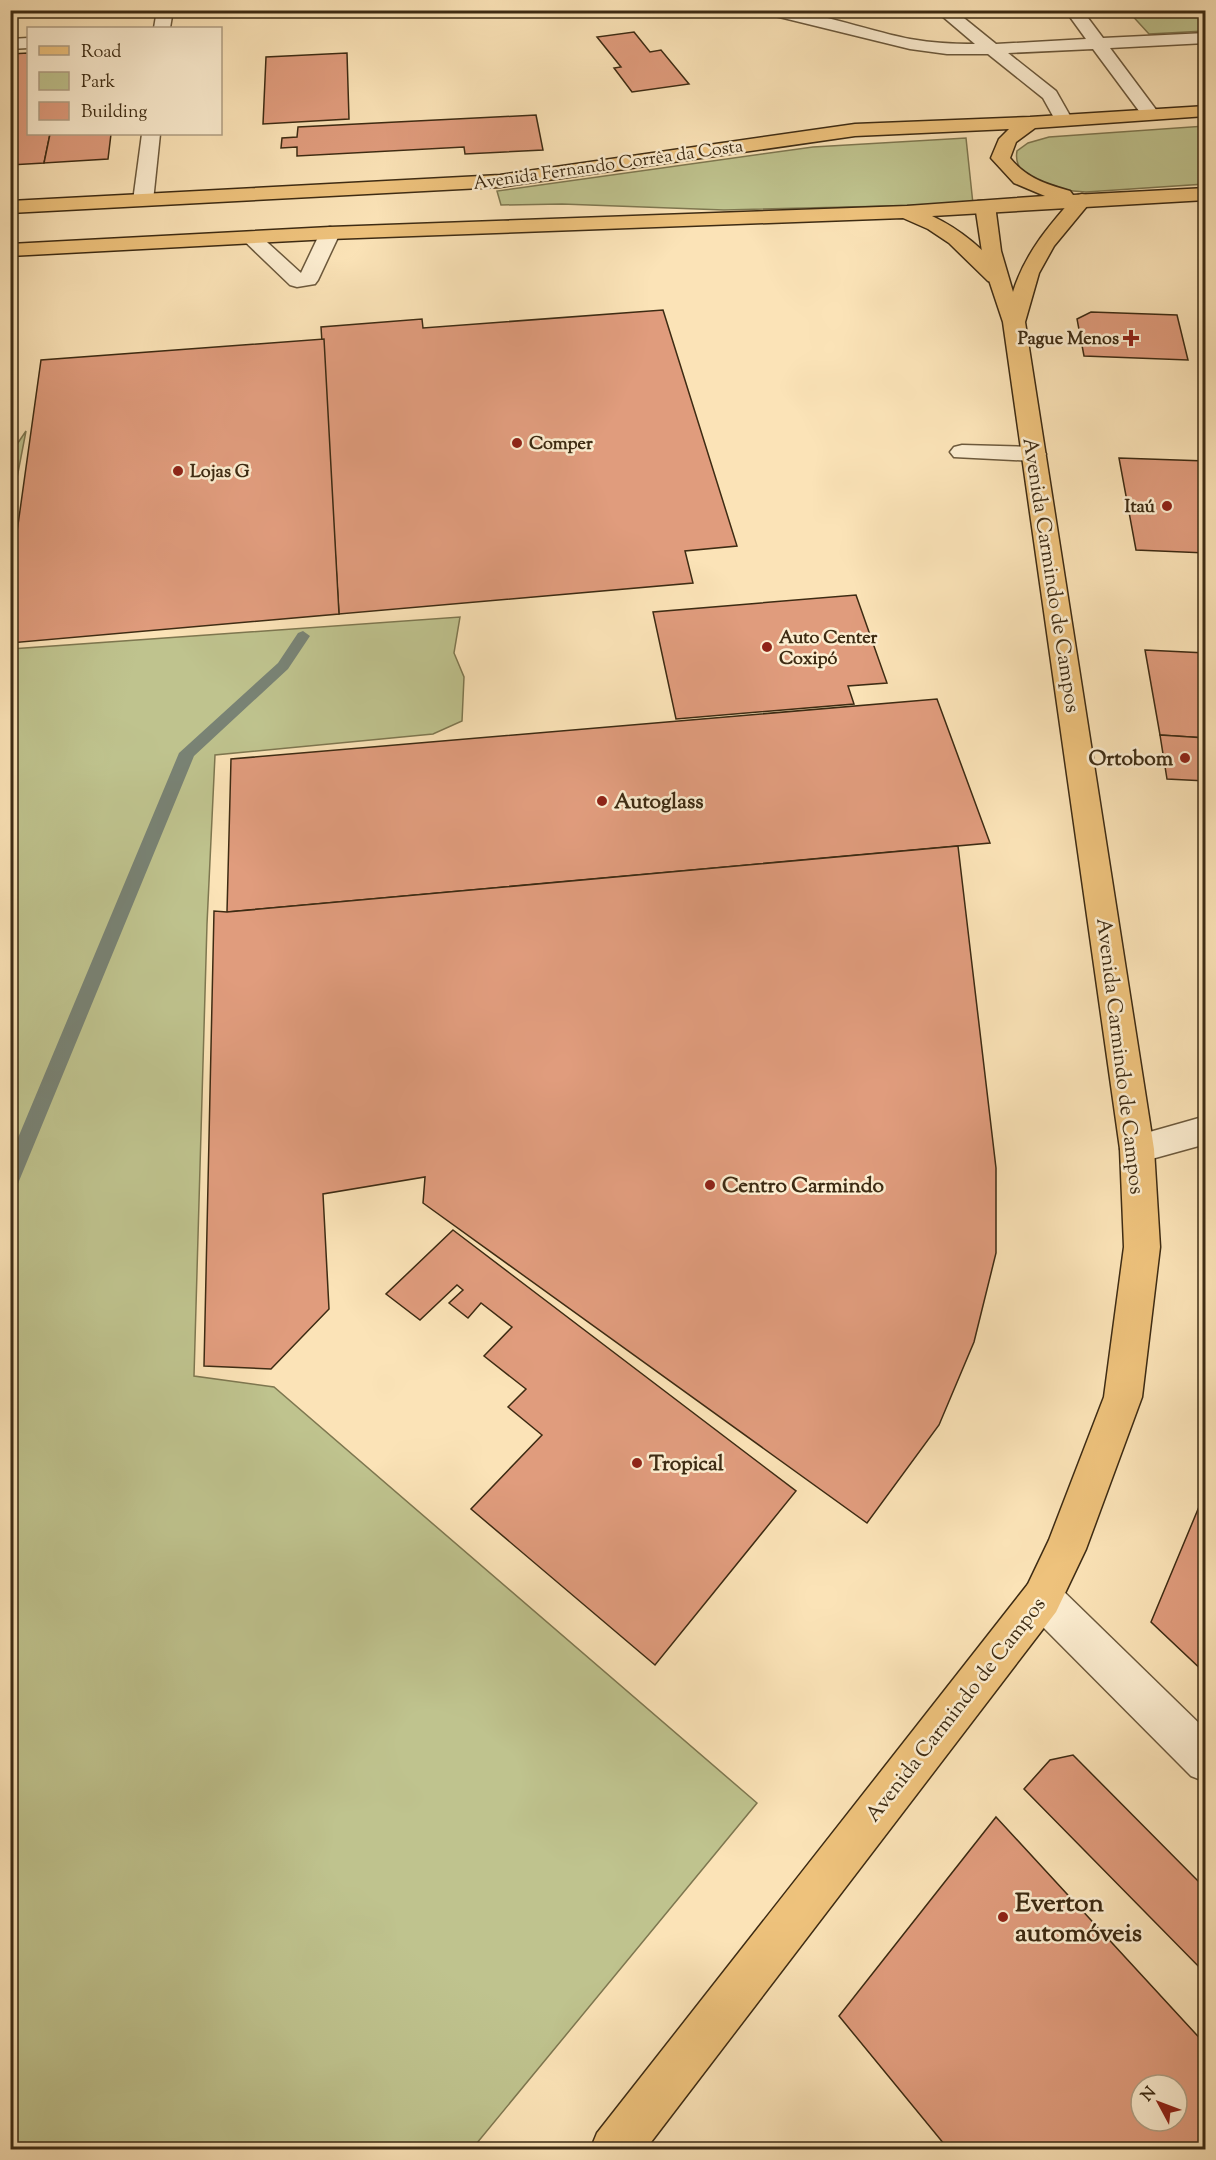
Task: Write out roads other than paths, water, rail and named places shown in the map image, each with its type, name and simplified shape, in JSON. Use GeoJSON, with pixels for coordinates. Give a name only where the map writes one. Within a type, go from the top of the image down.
{"type":"FeatureCollection","features":[{"type":"Feature","properties":{"kind":"main road","name":"Avenida Fernando Corrêa da Costa"},"geometry":{"type":"LineString","coordinates":[[10,207],[500,181],[855,130],[1030,123],[1206,111]]}},
{"type":"Feature","properties":{"kind":"main road"},"geometry":{"type":"LineString","coordinates":[[990,191],[1008,139],[1030,123]]}},
{"type":"Feature","properties":{"kind":"main road"},"geometry":{"type":"LineString","coordinates":[[1000,158],[1013,176],[1037,188],[1082,200]]}},
{"type":"Feature","properties":{"kind":"main road"},"geometry":{"type":"LineString","coordinates":[[10,250],[330,233],[907,212],[990,191],[1082,200],[1206,194]]}},
{"type":"Feature","properties":{"kind":"main road","name":"Avenida Carmindo de Campos"},"geometry":{"type":"LineString","coordinates":[[614,2150],[1042,1598],[1066,1549],[1123,1397],[1142,1247],[1137,1149],[1014,322],[996,277],[986,225],[990,191]]}},
{"type":"Feature","properties":{"kind":"main road"},"geometry":{"type":"LineString","coordinates":[[1014,322],[1029,273],[1045,244],[1082,200]]}},
{"type":"Feature","properties":{"kind":"main road"},"geometry":{"type":"LineString","coordinates":[[907,212],[930,220],[951,232],[974,252],[996,277]]}},
{"type":"Feature","properties":{"kind":"street"},"geometry":{"type":"LineString","coordinates":[[162,27],[165,10]]}},
{"type":"Feature","properties":{"kind":"street"},"geometry":{"type":"LineString","coordinates":[[773,10],[910,44],[947,49],[993,49],[1206,38]]}},
{"type":"Feature","properties":{"kind":"street"},"geometry":{"type":"LineString","coordinates":[[942,10],[1050,95],[1064,121]]}},
{"type":"Feature","properties":{"kind":"street"},"geometry":{"type":"LineString","coordinates":[[1073,10],[1151,115]]}},
{"type":"Feature","properties":{"kind":"street"},"geometry":{"type":"LineString","coordinates":[[10,44],[27,43]]}},
{"type":"Feature","properties":{"kind":"street"},"geometry":{"type":"LineString","coordinates":[[143,201],[151,135]]}},
{"type":"Feature","properties":{"kind":"street"},"geometry":{"type":"LineString","coordinates":[[250,237],[303,280],[330,233]]}},
{"type":"Feature","properties":{"kind":"street"},"geometry":{"type":"LineString","coordinates":[[962,452],[1034,454]]}},
{"type":"Feature","properties":{"kind":"street"},"geometry":{"type":"LineString","coordinates":[[1137,1149],[1206,1130]]}},
{"type":"Feature","properties":{"kind":"street"},"geometry":{"type":"LineString","coordinates":[[1042,1598],[1206,1761]]}},
{"type":"Feature","properties":{"kind":"waterway"},"geometry":{"type":"LineString","coordinates":[[10,1181],[187,753],[283,666],[303,636]]}},
{"type":"Feature","properties":{"kind":"place","name":"Pague Menos"},"geometry":{"type":"Point","coordinates":[1131,338]}},
{"type":"Feature","properties":{"kind":"place","name":"Comper"},"geometry":{"type":"Point","coordinates":[517,443]}},
{"type":"Feature","properties":{"kind":"place","name":"Lojas G"},"geometry":{"type":"Point","coordinates":[178,471]}},
{"type":"Feature","properties":{"kind":"place","name":"Itaú"},"geometry":{"type":"Point","coordinates":[1167,506]}},
{"type":"Feature","properties":{"kind":"place","name":"Auto Center Coxipó"},"geometry":{"type":"Point","coordinates":[767,647]}},
{"type":"Feature","properties":{"kind":"place","name":"Ortobom"},"geometry":{"type":"Point","coordinates":[1185,758]}},
{"type":"Feature","properties":{"kind":"place","name":"Autoglass"},"geometry":{"type":"Point","coordinates":[602,801]}},
{"type":"Feature","properties":{"kind":"place","name":"Centro Carmindo"},"geometry":{"type":"Point","coordinates":[710,1185]}},
{"type":"Feature","properties":{"kind":"place","name":"Tropical"},"geometry":{"type":"Point","coordinates":[637,1463]}},
{"type":"Feature","properties":{"kind":"place","name":"Everton automóveis"},"geometry":{"type":"Point","coordinates":[1003,1917]}}]}
